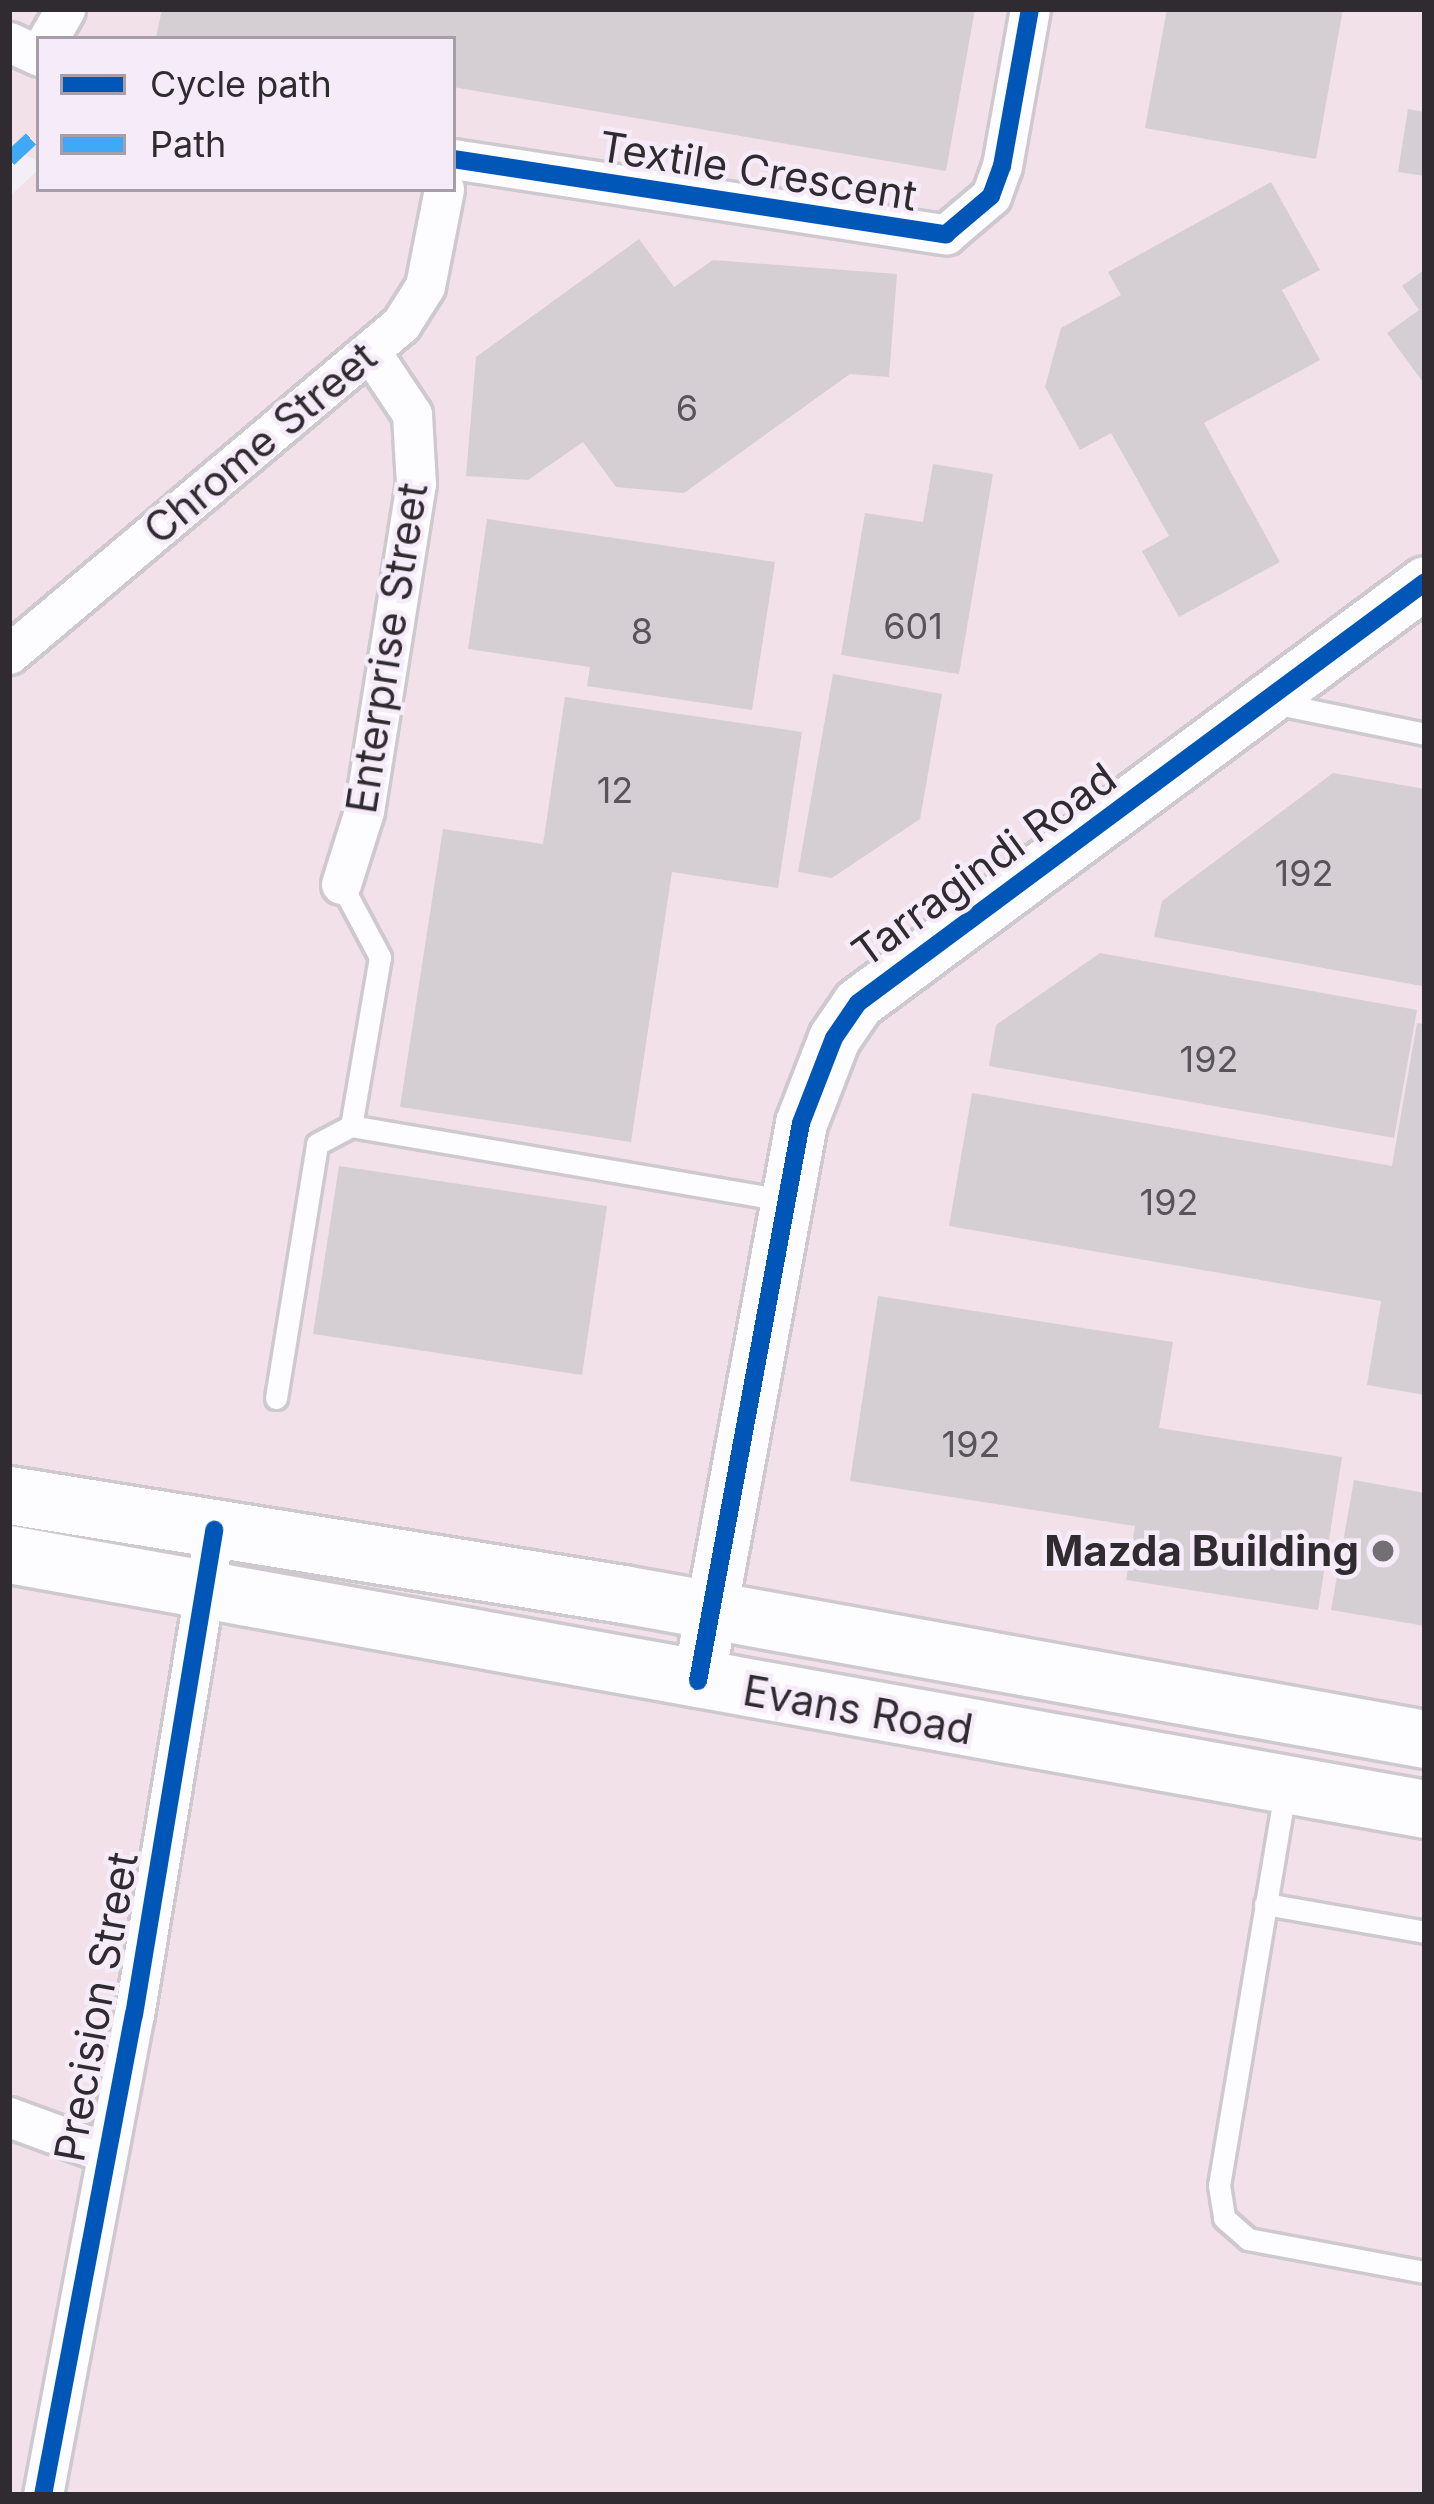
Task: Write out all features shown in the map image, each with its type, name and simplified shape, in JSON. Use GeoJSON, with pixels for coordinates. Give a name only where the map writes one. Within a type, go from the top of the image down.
{"type":"FeatureCollection","features":[{"type":"Feature","properties":{"kind":"main road","name":"Evans Road"},"geometry":{"type":"LineString","coordinates":[[9,1496],[711,1610],[1425,1739]]}},
{"type":"Feature","properties":{"kind":"main road","name":"Evans Road"},"geometry":{"type":"LineString","coordinates":[[9,1554],[1425,1809]]}},
{"type":"Feature","properties":{"kind":"street"},"geometry":{"type":"LineString","coordinates":[[50,36],[64,9]]}},
{"type":"Feature","properties":{"kind":"street","name":"Textile Crescent"},"geometry":{"type":"LineString","coordinates":[[456,159],[946,234],[991,196],[1002,166],[1030,9]]}},
{"type":"Feature","properties":{"kind":"street","name":"Chrome Street"},"geometry":{"type":"LineString","coordinates":[[9,654],[401,324],[425,286],[443,192]]}},
{"type":"Feature","properties":{"kind":"street","name":"Enterprise Street"},"geometry":{"type":"LineString","coordinates":[[341,884],[364,812],[416,484],[412,414],[370,351]]}},
{"type":"Feature","properties":{"kind":"street","name":"Tarragindi Road"},"geometry":{"type":"LineString","coordinates":[[698,1681],[786,1200],[815,1077],[858,1003],[1425,582]]}},
{"type":"Feature","properties":{"kind":"street","name":"Precision Street"},"geometry":{"type":"LineString","coordinates":[[43,2495],[214,1530]]}},
{"type":"Feature","properties":{"kind":"street"},"geometry":{"type":"LineString","coordinates":[[9,2116],[107,2153]]}},
{"type":"Feature","properties":{"kind":"lane"},"geometry":{"type":"LineString","coordinates":[[1267,702],[1425,734]]}},
{"type":"Feature","properties":{"kind":"lane"},"geometry":{"type":"LineString","coordinates":[[341,884],[380,957],[351,1126]]}},
{"type":"Feature","properties":{"kind":"lane"},"geometry":{"type":"LineString","coordinates":[[277,1398],[317,1144],[351,1126],[786,1200]]}},
{"type":"Feature","properties":{"kind":"lane"},"geometry":{"type":"LineString","coordinates":[[1286,1785],[1219,2185],[1224,2218],[1248,2240],[1425,2272]]}},
{"type":"Feature","properties":{"kind":"lane"},"geometry":{"type":"LineString","coordinates":[[1265,1904],[1425,1932]]}},
{"type":"Feature","properties":{"kind":"shaded area"},"geometry":{"type":"Polygon","coordinates":[[[9,9],[1425,9],[1425,2495],[9,2495],[9,197],[36,172],[36,192],[456,192],[456,36],[36,36],[36,160],[9,147],[9,9]]]}},
{"type":"Feature","properties":{"kind":"building"},"geometry":{"type":"Polygon","coordinates":[[[162,9],[975,9],[946,171],[456,88],[456,36],[156,36],[162,9]]]}},
{"type":"Feature","properties":{"kind":"building"},"geometry":{"type":"Polygon","coordinates":[[[1167,9],[1343,9],[1316,159],[1145,128],[1167,9]]]}},
{"type":"Feature","properties":{"kind":"building"},"geometry":{"type":"Polygon","coordinates":[[[1408,109],[1425,112],[1425,176],[1398,172],[1408,109]]]}},
{"type":"Feature","properties":{"kind":"building"},"geometry":{"type":"Polygon","coordinates":[[[1271,182],[1320,270],[1282,290],[1320,360],[1204,423],[1280,562],[1179,617],[1142,551],[1169,536],[1111,433],[1080,450],[1045,387],[1061,328],[1121,295],[1108,272],[1271,182]]]}},
{"type":"Feature","properties":{"kind":"building"},"geometry":{"type":"Polygon","coordinates":[[[639,239],[674,287],[713,260],[897,274],[889,377],[850,374],[684,493],[616,487],[583,442],[528,480],[466,476],[476,357],[639,239]]]}},
{"type":"Feature","properties":{"kind":"building"},"geometry":{"type":"Polygon","coordinates":[[[1425,269],[1425,385],[1387,333],[1419,310],[1402,286],[1425,269]]]}},
{"type":"Feature","properties":{"kind":"building"},"geometry":{"type":"Polygon","coordinates":[[[933,464],[993,474],[959,674],[841,655],[865,513],[923,522],[933,464]]]}},
{"type":"Feature","properties":{"kind":"building"},"geometry":{"type":"Polygon","coordinates":[[[487,519],[775,562],[752,710],[587,686],[590,667],[468,649],[487,519]]]}},
{"type":"Feature","properties":{"kind":"building"},"geometry":{"type":"Polygon","coordinates":[[[833,674],[942,694],[920,819],[832,878],[798,872],[833,674]]]}},
{"type":"Feature","properties":{"kind":"building"},"geometry":{"type":"Polygon","coordinates":[[[565,697],[802,732],[778,888],[672,872],[631,1142],[400,1107],[443,829],[543,844],[565,697]]]}},
{"type":"Feature","properties":{"kind":"building"},"geometry":{"type":"Polygon","coordinates":[[[1333,773],[1425,789],[1422,986],[1154,937],[1162,901],[1333,773]]]}},
{"type":"Feature","properties":{"kind":"building"},"geometry":{"type":"Polygon","coordinates":[[[1100,953],[1417,1010],[1394,1138],[989,1066],[996,1025],[1100,953]]]}},
{"type":"Feature","properties":{"kind":"building"},"geometry":{"type":"Polygon","coordinates":[[[1417,1023],[1425,1024],[1425,1395],[1367,1385],[1381,1301],[949,1226],[972,1093],[1392,1166],[1417,1023]]]}},
{"type":"Feature","properties":{"kind":"building"},"geometry":{"type":"Polygon","coordinates":[[[339,1166],[607,1206],[582,1375],[313,1334],[339,1166]]]}},
{"type":"Feature","properties":{"kind":"building"},"geometry":{"type":"Polygon","coordinates":[[[878,1296],[1173,1342],[1159,1428],[1342,1457],[1318,1610],[1126,1580],[1135,1526],[850,1481],[878,1296]]]}},
{"type":"Feature","properties":{"kind":"building","name":"Mazda Building"},"geometry":{"type":"Polygon","coordinates":[[[1354,1480],[1425,1493],[1425,1626],[1331,1610],[1354,1480]]]}},
{"type":"Feature","properties":{"kind":"marked path"},"geometry":{"type":"LineString","coordinates":[[9,159],[36,134]]}},
{"type":"Feature","properties":{"kind":"cycle path"},"geometry":{"type":"LineString","coordinates":[[456,159],[946,234],[991,196],[1002,166],[1030,9]]}},
{"type":"Feature","properties":{"kind":"cycle path"},"geometry":{"type":"LineString","coordinates":[[698,1681],[801,1123],[834,1038],[858,1003],[1425,582]]}},
{"type":"Feature","properties":{"kind":"cycle path"},"geometry":{"type":"LineString","coordinates":[[43,2495],[134,2015],[214,1530]]}},
{"type":"Feature","properties":{"kind":"place","name":"Mazda Building"},"geometry":{"type":"Point","coordinates":[1383,1551]}}]}
